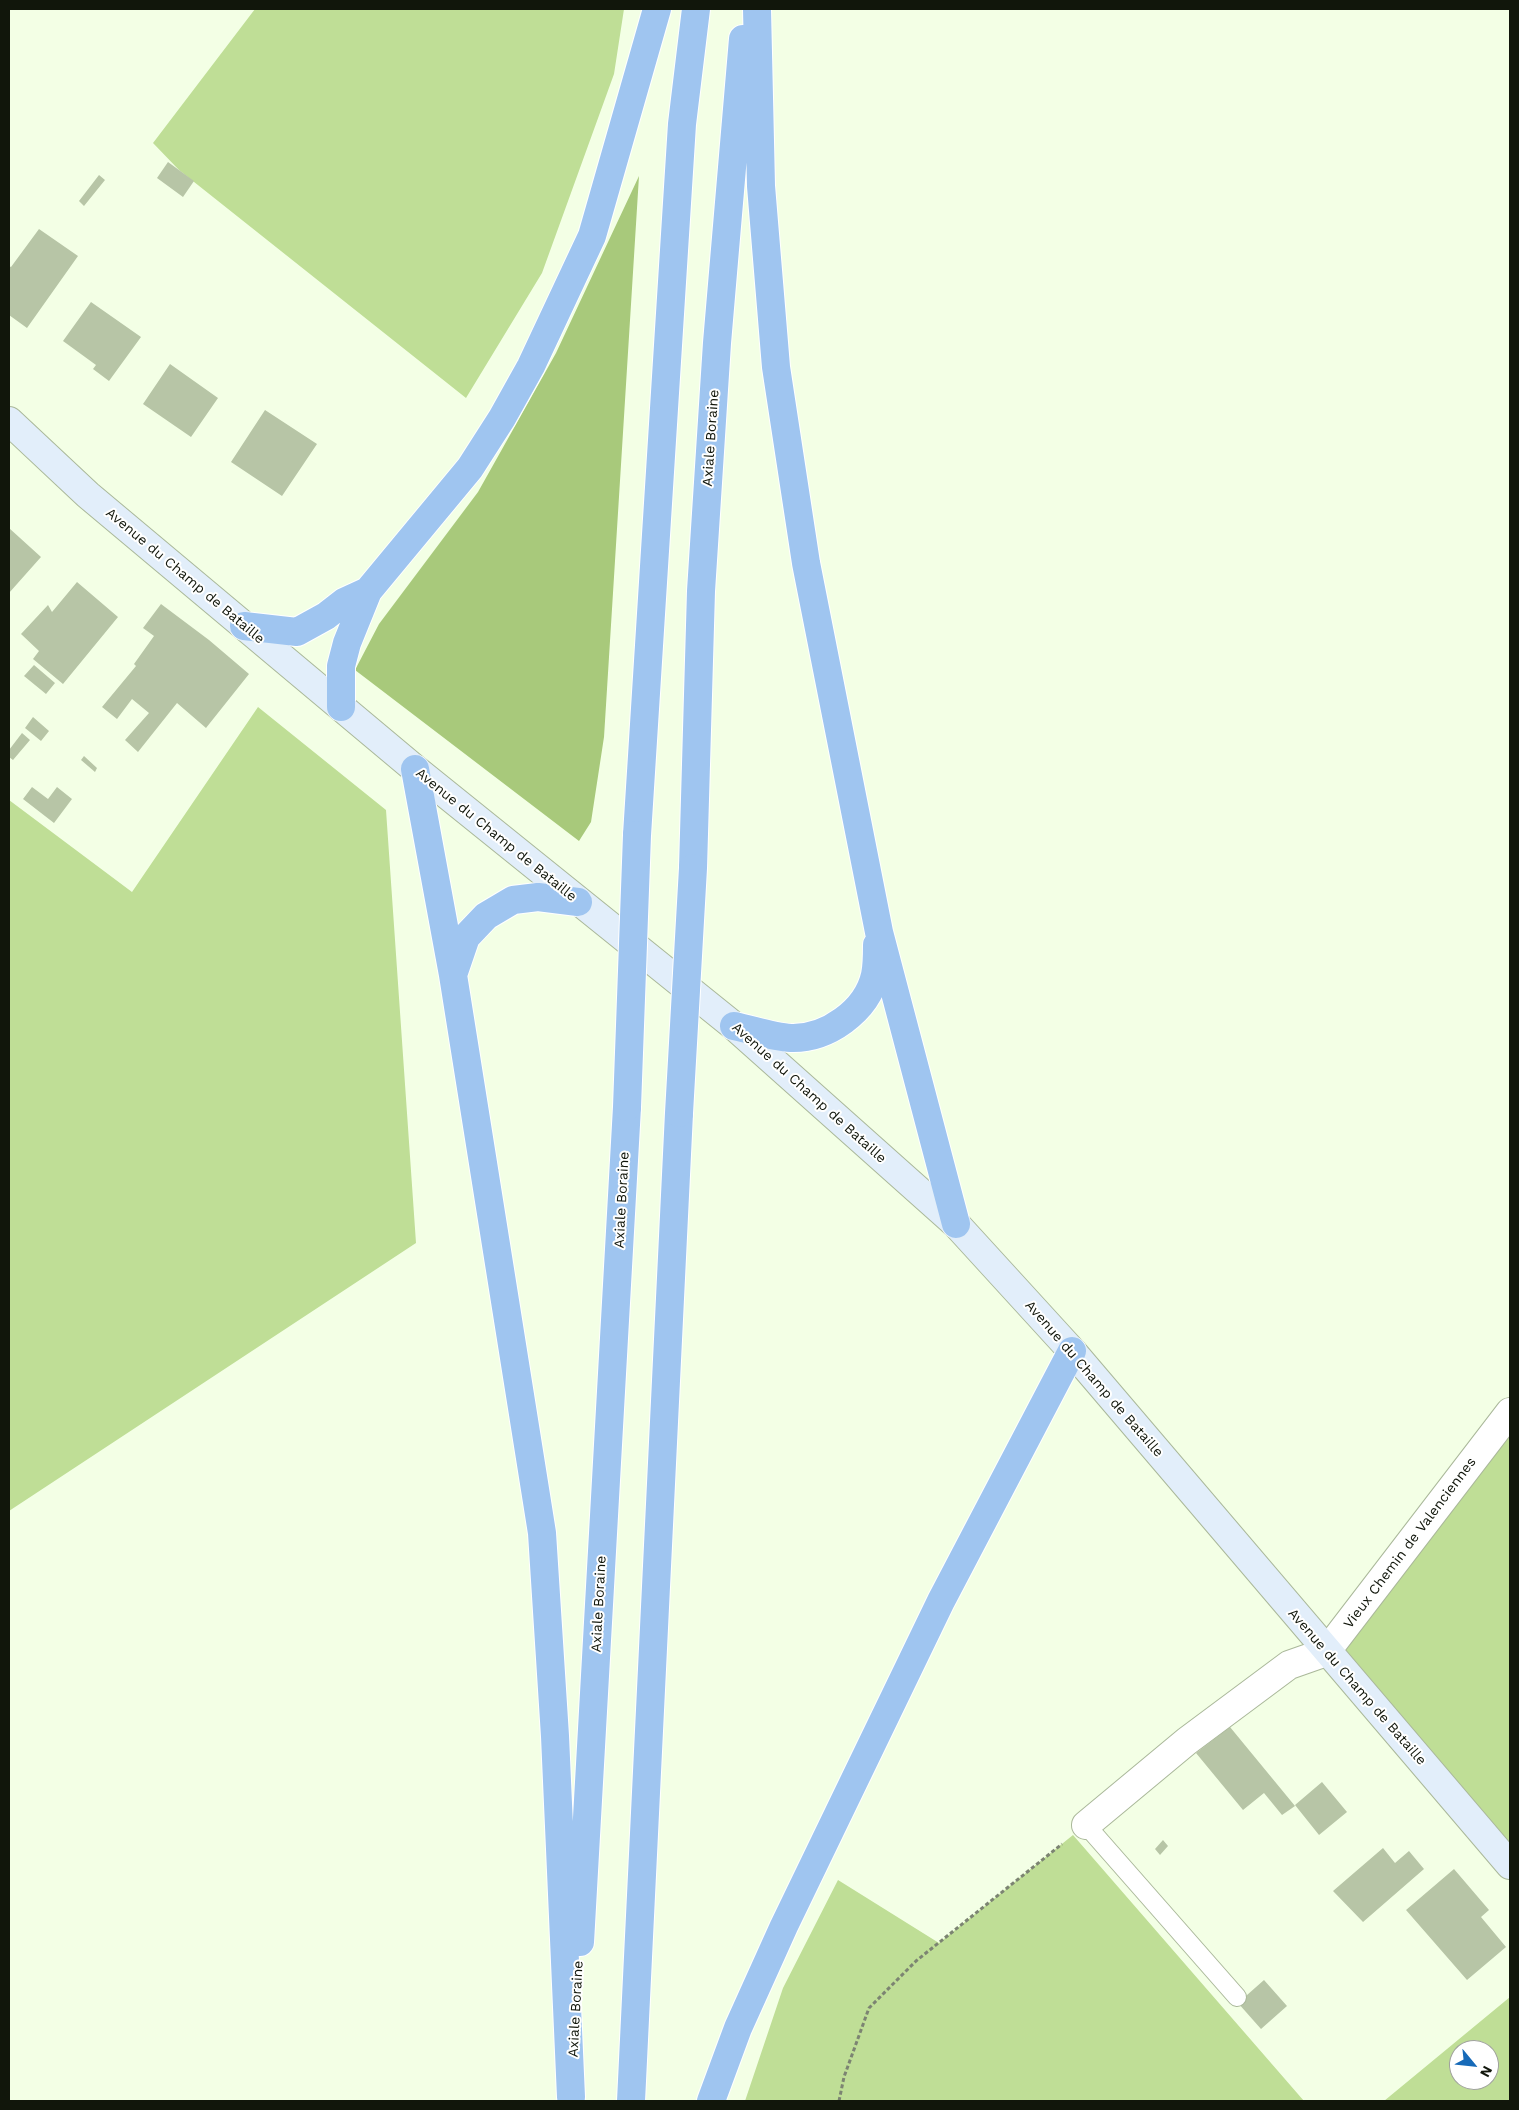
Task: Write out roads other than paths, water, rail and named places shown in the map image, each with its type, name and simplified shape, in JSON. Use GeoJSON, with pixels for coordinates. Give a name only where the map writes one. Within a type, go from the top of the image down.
{"type":"FeatureCollection","features":[{"type":"Feature","properties":{"kind":"highway"},"geometry":{"type":"LineString","coordinates":[[341,708],[341,666],[347,643],[368,591],[470,468],[502,418],[531,366],[592,236],[657,9]]}},
{"type":"Feature","properties":{"kind":"highway","name":"Axiale Boraine"},"geometry":{"type":"LineString","coordinates":[[571,2099],[627,1108],[638,836],[682,124],[696,9]]}},
{"type":"Feature","properties":{"kind":"highway","name":"Axiale Boraine"},"geometry":{"type":"LineString","coordinates":[[631,2101],[692,868],[702,582],[720,305],[734,123],[746,9]]}},
{"type":"Feature","properties":{"kind":"highway"},"geometry":{"type":"LineString","coordinates":[[757,9],[761,186],[776,367],[806,563],[879,932],[956,1224]]}},
{"type":"Feature","properties":{"kind":"highway"},"geometry":{"type":"LineString","coordinates":[[244,626],[297,632],[326,616],[344,602],[368,591]]}},
{"type":"Feature","properties":{"kind":"highway"},"geometry":{"type":"LineString","coordinates":[[415,769],[452,974],[542,1533],[555,1736],[571,2099]]}},
{"type":"Feature","properties":{"kind":"highway"},"geometry":{"type":"LineString","coordinates":[[452,974],[466,937],[486,916],[513,900],[538,897],[578,902]]}},
{"type":"Feature","properties":{"kind":"highway"},"geometry":{"type":"LineString","coordinates":[[734,1026],[791,1038],[819,1035],[843,1021],[862,1002],[875,976],[879,932]]}},
{"type":"Feature","properties":{"kind":"highway"},"geometry":{"type":"LineString","coordinates":[[711,2101],[738,2028],[784,1926],[941,1601],[1072,1352]]}},
{"type":"Feature","properties":{"kind":"street","name":"Avenue du Champ de Bataille"},"geometry":{"type":"LineString","coordinates":[[9,421],[88,496],[341,708],[578,902],[734,1026],[956,1224],[1072,1352],[1326,1652],[1510,1865]]}},
{"type":"Feature","properties":{"kind":"street","name":"Vieux Chemin de Valenciennes"},"geometry":{"type":"LineString","coordinates":[[1326,1652],[1510,1412]]}},
{"type":"Feature","properties":{"kind":"street"},"geometry":{"type":"LineString","coordinates":[[1086,1825],[1187,1741],[1289,1665],[1326,1652]]}},
{"type":"Feature","properties":{"kind":"lane"},"geometry":{"type":"LineString","coordinates":[[1086,1825],[1236,1997]]}}]}
